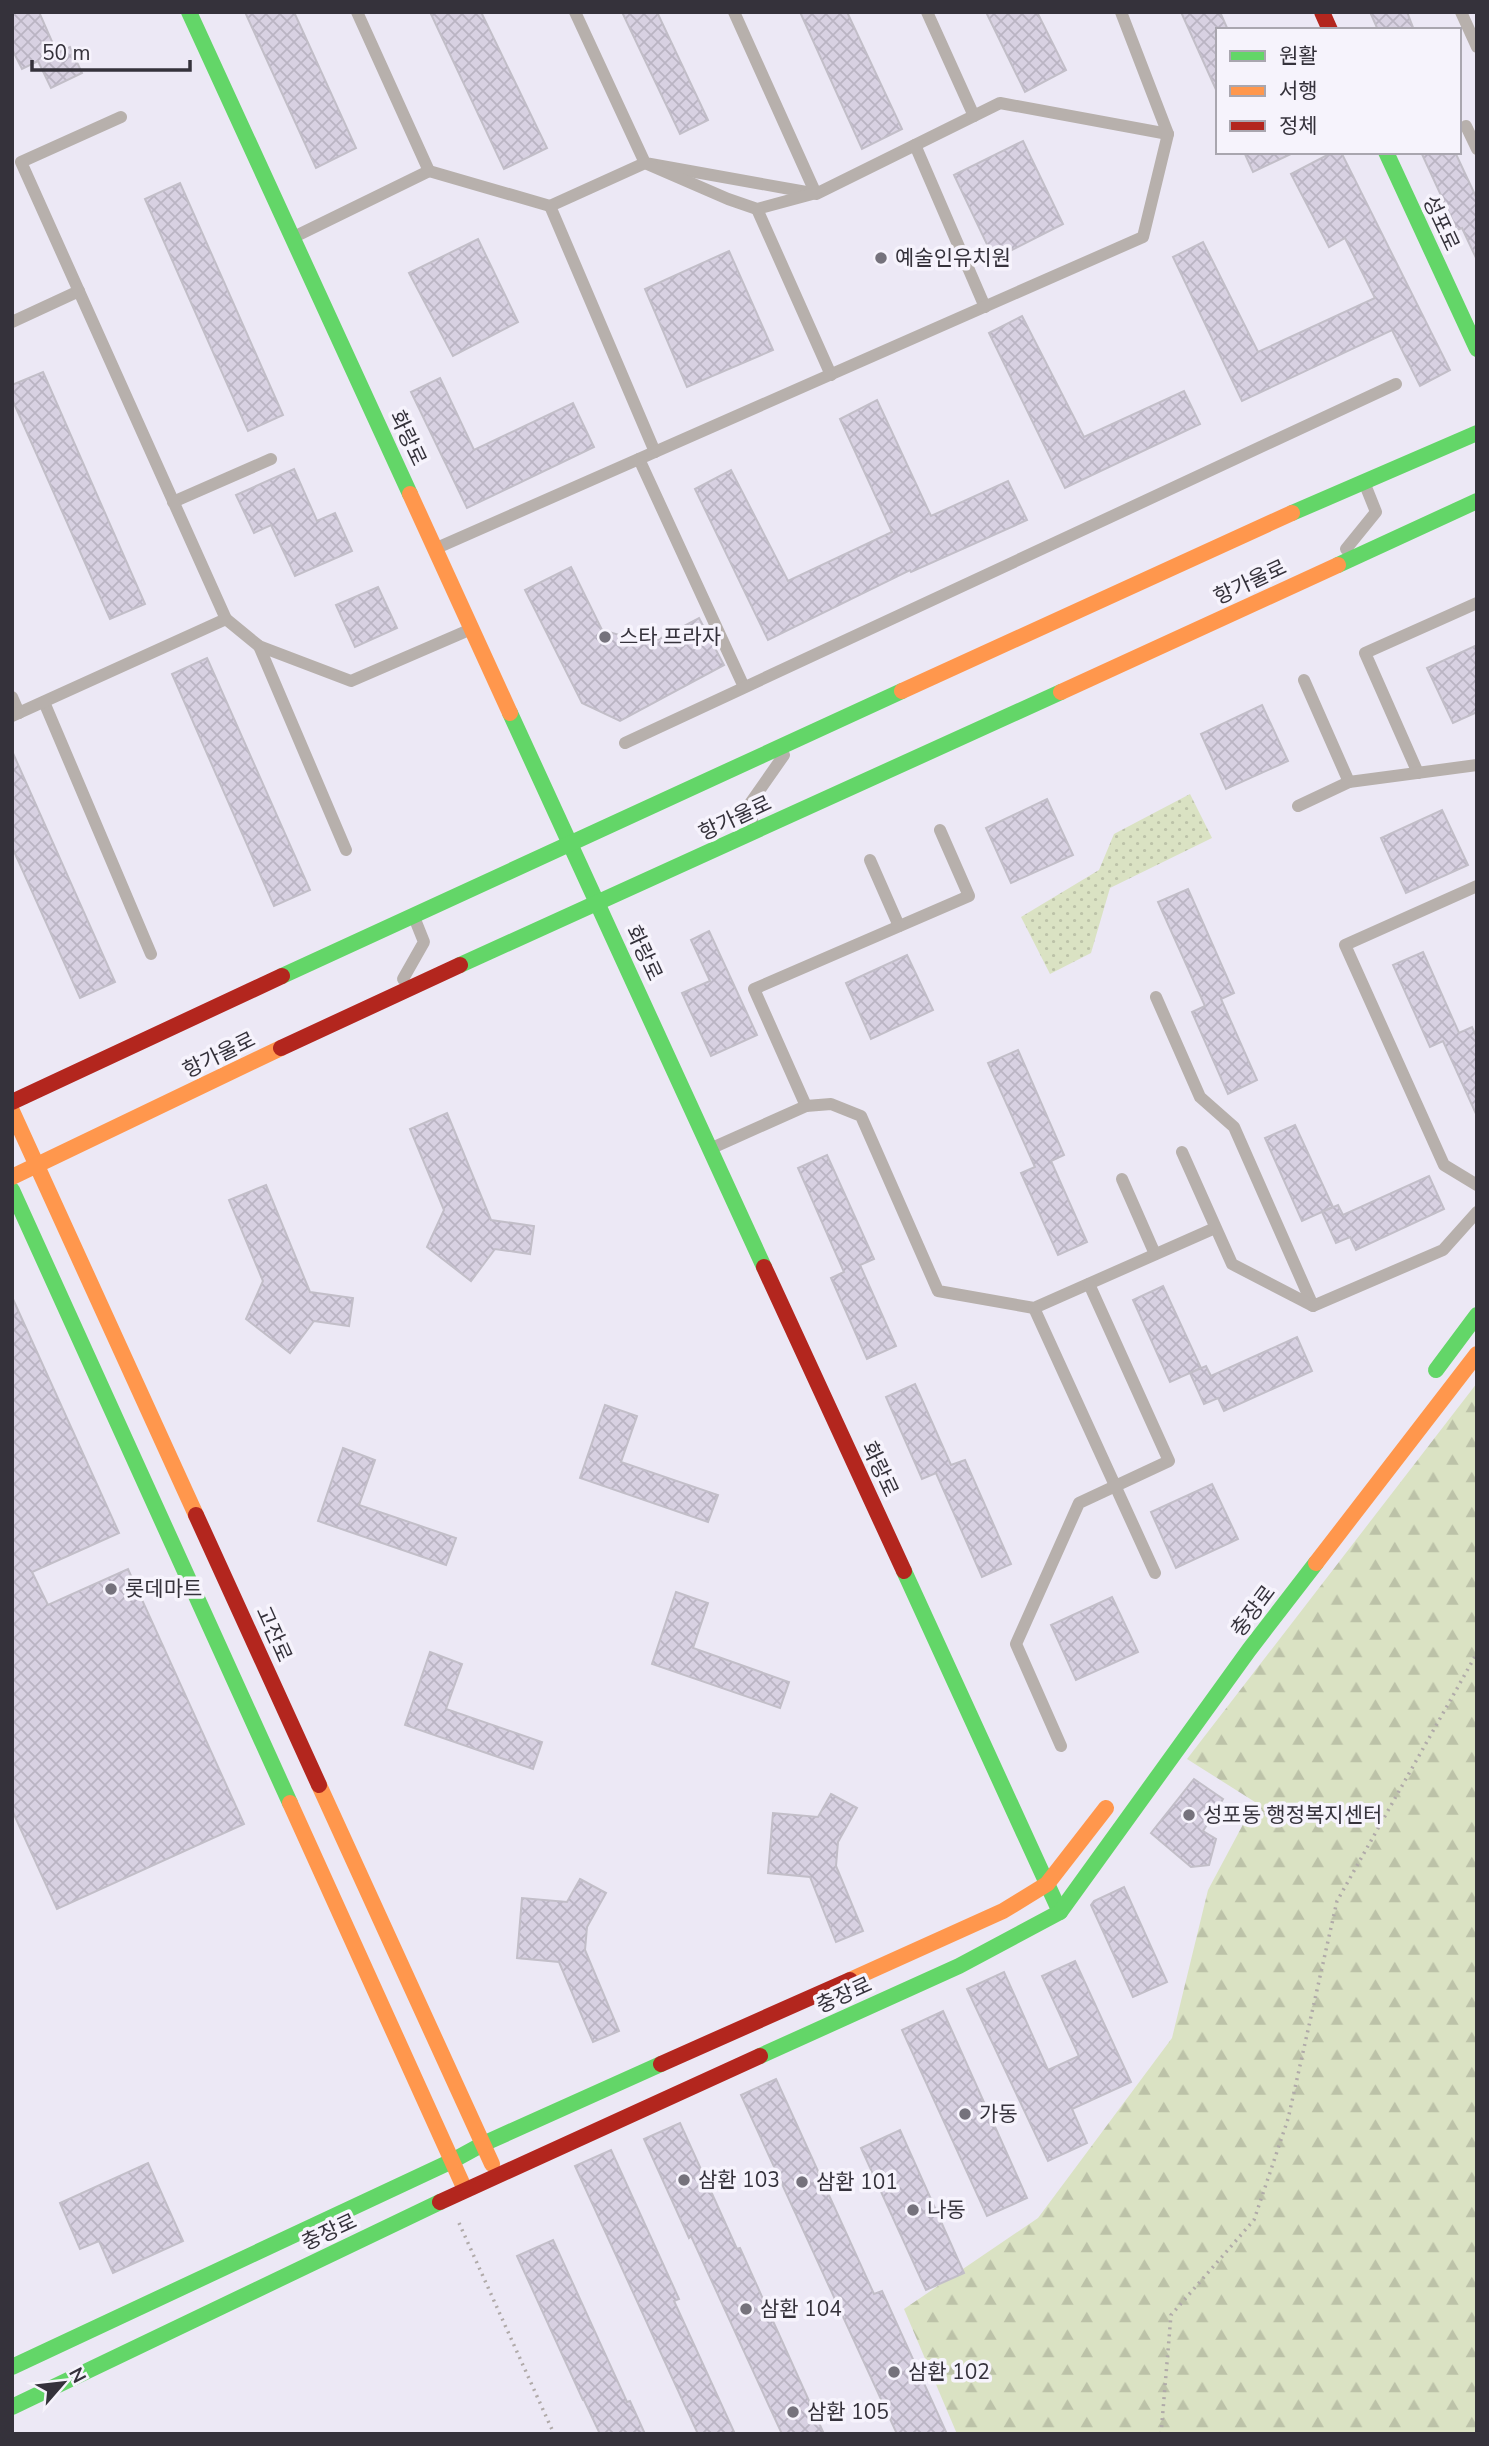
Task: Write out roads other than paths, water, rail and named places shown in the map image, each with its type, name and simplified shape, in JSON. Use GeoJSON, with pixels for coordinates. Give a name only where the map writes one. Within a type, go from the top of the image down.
{"type":"FeatureCollection","features":[{"type":"Feature","properties":{"kind":"street","name":"화랑로"},"geometry":{"type":"LineString","coordinates":[[189,12],[1060,1912]]}},
{"type":"Feature","properties":{"kind":"street"},"geometry":{"type":"LineString","coordinates":[[1322,12],[1329,28]]}},
{"type":"Feature","properties":{"kind":"street","name":"성포로"},"geometry":{"type":"LineString","coordinates":[[1387,154],[1471,322],[1477,349]]}},
{"type":"Feature","properties":{"kind":"street"},"geometry":{"type":"LineString","coordinates":[[12,1102],[569,842],[1363,481],[1477,433]]}},
{"type":"Feature","properties":{"kind":"street","name":"항가울로"},"geometry":{"type":"LineString","coordinates":[[12,1177],[394,994],[598,904],[1477,501]]}},
{"type":"Feature","properties":{"kind":"street","name":"고잔로"},"geometry":{"type":"LineString","coordinates":[[12,1111],[497,2175]]}},
{"type":"Feature","properties":{"kind":"street"},"geometry":{"type":"LineString","coordinates":[[12,1190],[465,2191]]}},
{"type":"Feature","properties":{"kind":"street"},"geometry":{"type":"LineString","coordinates":[[1427,1382],[1477,1315]]}},
{"type":"Feature","properties":{"kind":"street","name":"충장로"},"geometry":{"type":"LineString","coordinates":[[12,2367],[81,2354],[448,2199],[959,1966],[1060,1912],[1249,1650],[1477,1354]]}},
{"type":"Feature","properties":{"kind":"street","name":"충장로"},"geometry":{"type":"LineString","coordinates":[[1229,1650],[1254,1617]]}},
{"type":"Feature","properties":{"kind":"street","name":"충장로"},"geometry":{"type":"LineString","coordinates":[[12,2407],[81,2354],[483,2144],[1003,1911],[1047,1884],[1113,1799]]}},
{"type":"Feature","properties":{"kind":"lane"},"geometry":{"type":"LineString","coordinates":[[357,12],[429,171]]}},
{"type":"Feature","properties":{"kind":"lane"},"geometry":{"type":"LineString","coordinates":[[575,12],[645,163],[758,209],[816,193],[1000,103],[1168,134]]}},
{"type":"Feature","properties":{"kind":"lane"},"geometry":{"type":"LineString","coordinates":[[734,12],[816,193]]}},
{"type":"Feature","properties":{"kind":"lane"},"geometry":{"type":"LineString","coordinates":[[927,12],[974,116]]}},
{"type":"Feature","properties":{"kind":"lane"},"geometry":{"type":"LineString","coordinates":[[435,549],[1143,237],[1168,134],[1121,12]]}},
{"type":"Feature","properties":{"kind":"lane"},"geometry":{"type":"LineString","coordinates":[[1461,12],[1477,47]]}},
{"type":"Feature","properties":{"kind":"lane"},"geometry":{"type":"LineString","coordinates":[[121,117],[22,162],[226,620],[259,646],[351,681],[472,628]]}},
{"type":"Feature","properties":{"kind":"lane"},"geometry":{"type":"LineString","coordinates":[[1466,125],[1477,149]]}},
{"type":"Feature","properties":{"kind":"lane"},"geometry":{"type":"LineString","coordinates":[[915,145],[985,307]]}},
{"type":"Feature","properties":{"kind":"lane"},"geometry":{"type":"LineString","coordinates":[[293,238],[429,171],[550,206],[645,163],[816,193]]}},
{"type":"Feature","properties":{"kind":"lane"},"geometry":{"type":"LineString","coordinates":[[550,206],[655,452]]}},
{"type":"Feature","properties":{"kind":"lane"},"geometry":{"type":"LineString","coordinates":[[758,209],[831,375]]}},
{"type":"Feature","properties":{"kind":"lane"},"geometry":{"type":"LineString","coordinates":[[12,321],[79,290]]}},
{"type":"Feature","properties":{"kind":"lane"},"geometry":{"type":"LineString","coordinates":[[625,743],[1396,384]]}},
{"type":"Feature","properties":{"kind":"lane"},"geometry":{"type":"LineString","coordinates":[[173,502],[271,459]]}},
{"type":"Feature","properties":{"kind":"lane"},"geometry":{"type":"LineString","coordinates":[[639,459],[744,687]]}},
{"type":"Feature","properties":{"kind":"lane"},"geometry":{"type":"LineString","coordinates":[[1331,568],[1376,512],[1363,481]]}},
{"type":"Feature","properties":{"kind":"lane"},"geometry":{"type":"LineString","coordinates":[[1418,773],[1365,653],[1477,603]]}},
{"type":"Feature","properties":{"kind":"lane"},"geometry":{"type":"LineString","coordinates":[[12,697],[16,715],[226,620]]}},
{"type":"Feature","properties":{"kind":"lane"},"geometry":{"type":"LineString","coordinates":[[259,646],[346,850]]}},
{"type":"Feature","properties":{"kind":"lane"},"geometry":{"type":"LineString","coordinates":[[1304,680],[1349,782]]}},
{"type":"Feature","properties":{"kind":"lane"},"geometry":{"type":"LineString","coordinates":[[44,702],[151,954]]}},
{"type":"Feature","properties":{"kind":"lane"},"geometry":{"type":"LineString","coordinates":[[756,832],[747,808],[797,738]]}},
{"type":"Feature","properties":{"kind":"lane"},"geometry":{"type":"LineString","coordinates":[[1298,806],[1349,782],[1477,765]]}},
{"type":"Feature","properties":{"kind":"lane"},"geometry":{"type":"LineString","coordinates":[[806,1106],[754,989],[969,896],[940,830]]}},
{"type":"Feature","properties":{"kind":"lane"},"geometry":{"type":"LineString","coordinates":[[870,860],[899,926]]}},
{"type":"Feature","properties":{"kind":"lane"},"geometry":{"type":"LineString","coordinates":[[1477,886],[1345,945],[1444,1165],[1477,1185]]}},
{"type":"Feature","properties":{"kind":"lane"},"geometry":{"type":"LineString","coordinates":[[394,994],[424,942],[414,914]]}},
{"type":"Feature","properties":{"kind":"lane"},"geometry":{"type":"LineString","coordinates":[[1156,997],[1200,1097],[1234,1127],[1313,1306]]}},
{"type":"Feature","properties":{"kind":"lane"},"geometry":{"type":"LineString","coordinates":[[710,1148],[806,1106],[831,1104],[861,1116],[938,1291],[1034,1308],[1215,1228]]}},
{"type":"Feature","properties":{"kind":"lane"},"geometry":{"type":"LineString","coordinates":[[1182,1152],[1232,1264],[1313,1306]]}},
{"type":"Feature","properties":{"kind":"lane"},"geometry":{"type":"LineString","coordinates":[[1122,1179],[1156,1254]]}},
{"type":"Feature","properties":{"kind":"lane"},"geometry":{"type":"LineString","coordinates":[[1313,1306],[1443,1250],[1477,1212]]}},
{"type":"Feature","properties":{"kind":"lane"},"geometry":{"type":"LineString","coordinates":[[1061,1746],[1016,1644],[1079,1503],[1169,1461],[1089,1284]]}},
{"type":"Feature","properties":{"kind":"lane"},"geometry":{"type":"LineString","coordinates":[[1034,1308],[1155,1573]]}},
{"type":"Feature","properties":{"kind":"place","name":"예술인유치원"},"geometry":{"type":"Point","coordinates":[881,258]}},
{"type":"Feature","properties":{"kind":"place","name":"스타 프라자"},"geometry":{"type":"Point","coordinates":[605,637]}},
{"type":"Feature","properties":{"kind":"place","name":"롯데마트"},"geometry":{"type":"Point","coordinates":[111,1589]}},
{"type":"Feature","properties":{"kind":"place","name":"성포동 행정복지센터"},"geometry":{"type":"Point","coordinates":[1189,1815]}},
{"type":"Feature","properties":{"kind":"place","name":"가동"},"geometry":{"type":"Point","coordinates":[965,2114]}},
{"type":"Feature","properties":{"kind":"place","name":"삼환 103"},"geometry":{"type":"Point","coordinates":[684,2180]}},
{"type":"Feature","properties":{"kind":"place","name":"삼환 101"},"geometry":{"type":"Point","coordinates":[802,2182]}},
{"type":"Feature","properties":{"kind":"place","name":"나동"},"geometry":{"type":"Point","coordinates":[913,2210]}},
{"type":"Feature","properties":{"kind":"place","name":"삼환 104"},"geometry":{"type":"Point","coordinates":[746,2309]}},
{"type":"Feature","properties":{"kind":"place","name":"삼환 102"},"geometry":{"type":"Point","coordinates":[894,2372]}},
{"type":"Feature","properties":{"kind":"place","name":"삼환 105"},"geometry":{"type":"Point","coordinates":[793,2412]}}]}
